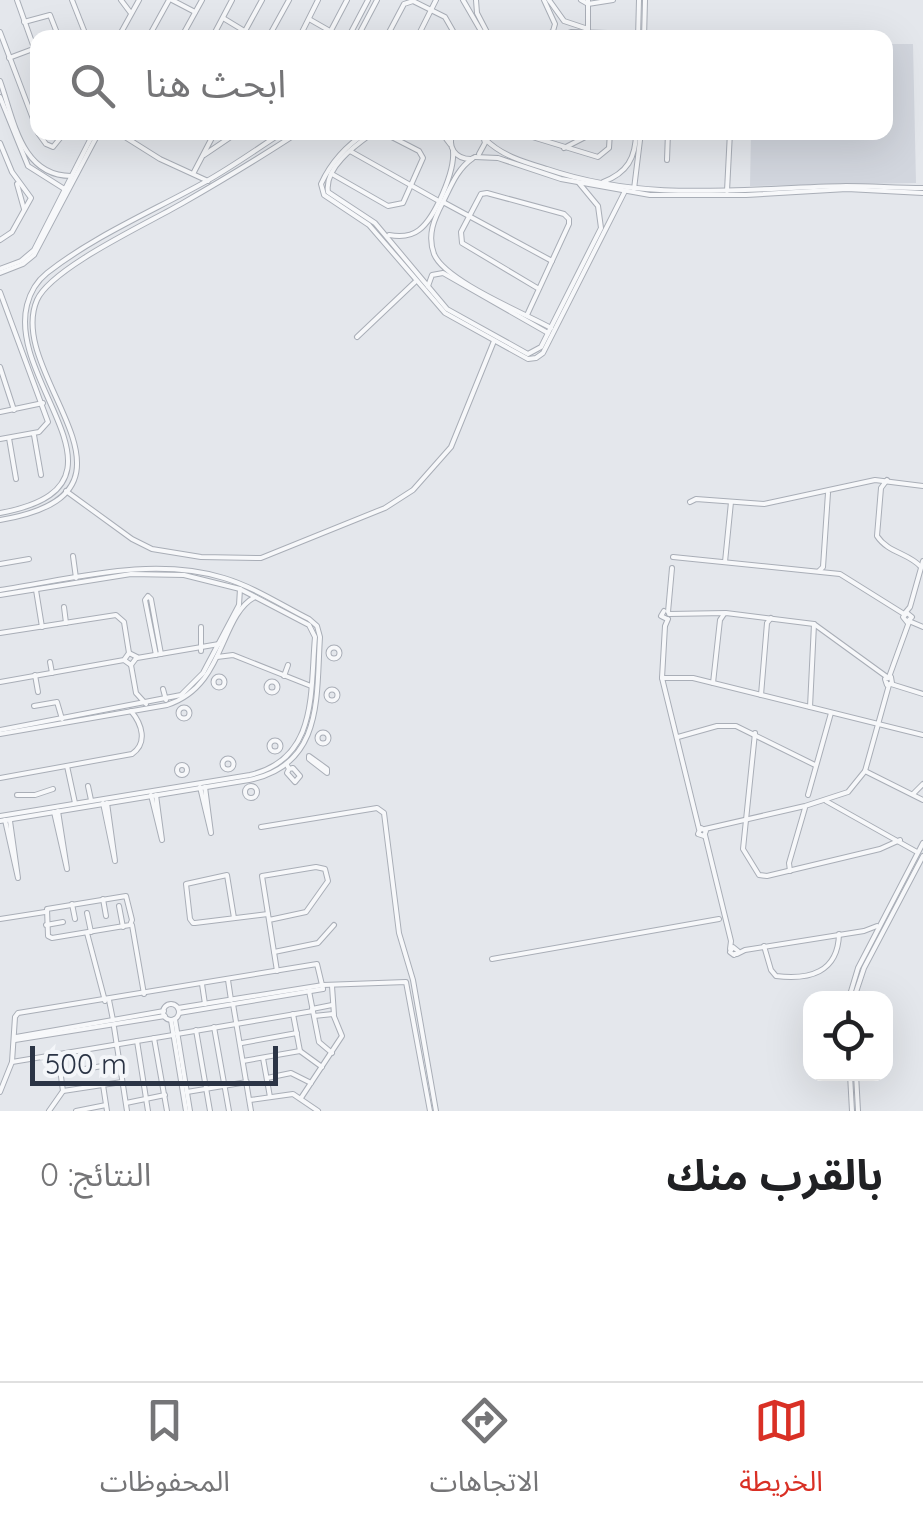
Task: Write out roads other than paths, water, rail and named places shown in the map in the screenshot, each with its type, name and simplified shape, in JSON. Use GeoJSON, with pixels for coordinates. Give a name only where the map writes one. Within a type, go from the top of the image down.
{"type":"FeatureCollection","features":[{"type":"Feature","properties":{"kind":"street"},"geometry":{"type":"LineString","coordinates":[[17,0],[30,38]]}},
{"type":"Feature","properties":{"kind":"street"},"geometry":{"type":"LineString","coordinates":[[72,0],[84,30]]}},
{"type":"Feature","properties":{"kind":"street"},"geometry":{"type":"LineString","coordinates":[[121,0],[131,14]]}},
{"type":"Feature","properties":{"kind":"street"},"geometry":{"type":"LineString","coordinates":[[122,30],[139,0]]}},
{"type":"Feature","properties":{"kind":"street"},"geometry":{"type":"LineString","coordinates":[[154,30],[171,0],[195,12]]}},
{"type":"Feature","properties":{"kind":"street"},"geometry":{"type":"LineString","coordinates":[[185,30],[202,0]]}},
{"type":"Feature","properties":{"kind":"street"},"geometry":{"type":"LineString","coordinates":[[216,30],[232,0]]}},
{"type":"Feature","properties":{"kind":"street"},"geometry":{"type":"LineString","coordinates":[[246,30],[262,0]]}},
{"type":"Feature","properties":{"kind":"street"},"geometry":{"type":"LineString","coordinates":[[272,30],[289,0]]}},
{"type":"Feature","properties":{"kind":"street"},"geometry":{"type":"LineString","coordinates":[[303,30],[318,0]]}},
{"type":"Feature","properties":{"kind":"street"},"geometry":{"type":"LineString","coordinates":[[331,30],[348,0]]}},
{"type":"Feature","properties":{"kind":"street"},"geometry":{"type":"LineString","coordinates":[[352,30],[368,0]]}},
{"type":"Feature","properties":{"kind":"street"},"geometry":{"type":"LineString","coordinates":[[361,30],[377,0]]}},
{"type":"Feature","properties":{"kind":"street"},"geometry":{"type":"LineString","coordinates":[[421,30],[436,0]]}},
{"type":"Feature","properties":{"kind":"street"},"geometry":{"type":"LineString","coordinates":[[463,0],[483,30]]}},
{"type":"Feature","properties":{"kind":"street"},"geometry":{"type":"LineString","coordinates":[[474,14],[476,0]]}},
{"type":"Feature","properties":{"kind":"street"},"geometry":{"type":"LineString","coordinates":[[546,0],[568,24],[581,30]]}},
{"type":"Feature","properties":{"kind":"street"},"geometry":{"type":"LineString","coordinates":[[546,0],[554,30]]}},
{"type":"Feature","properties":{"kind":"street"},"geometry":{"type":"LineString","coordinates":[[581,0],[612,0]]}},
{"type":"Feature","properties":{"kind":"street"},"geometry":{"type":"LineString","coordinates":[[641,30],[642,0]]}},
{"type":"Feature","properties":{"kind":"street"},"geometry":{"type":"LineString","coordinates":[[391,30],[407,2],[413,1],[447,19],[453,30]]}},
{"type":"Feature","properties":{"kind":"street"},"geometry":{"type":"LineString","coordinates":[[588,2],[588,30]]}},
{"type":"Feature","properties":{"kind":"street"},"geometry":{"type":"LineString","coordinates":[[24,22],[50,16],[56,30]]}},
{"type":"Feature","properties":{"kind":"street"},"geometry":{"type":"LineString","coordinates":[[222,18],[243,30]]}},
{"type":"Feature","properties":{"kind":"street"},"geometry":{"type":"LineString","coordinates":[[308,19],[328,30]]}},
{"type":"Feature","properties":{"kind":"street"},"geometry":{"type":"LineString","coordinates":[[0,32],[30,111]]}},
{"type":"Feature","properties":{"kind":"street"},"geometry":{"type":"LineString","coordinates":[[10,58],[30,50]]}},
{"type":"Feature","properties":{"kind":"street"},"geometry":{"type":"LineString","coordinates":[[0,81],[28,157],[66,190]]}},
{"type":"Feature","properties":{"kind":"street"},"geometry":{"type":"LineString","coordinates":[[0,97],[24,160],[32,170],[49,177],[73,175]]}},
{"type":"Feature","properties":{"kind":"street"},"geometry":{"type":"LineString","coordinates":[[0,271],[29,256],[92,140]]}},
{"type":"Feature","properties":{"kind":"street"},"geometry":{"type":"LineString","coordinates":[[136,140],[208,180]]}},
{"type":"Feature","properties":{"kind":"street"},"geometry":{"type":"LineString","coordinates":[[193,174],[211,140]]}},
{"type":"Feature","properties":{"kind":"street"},"geometry":{"type":"LineString","coordinates":[[201,157],[226,140]]}},
{"type":"Feature","properties":{"kind":"street"},"geometry":{"type":"LineString","coordinates":[[0,516],[42,510],[66,491],[76,468],[76,452],[33,324],[39,296],[62,274],[275,140]]}},
{"type":"Feature","properties":{"kind":"street"},"geometry":{"type":"LineString","coordinates":[[0,440],[34,434],[48,422],[26,342],[25,322],[26,307],[47,272],[282,140]]}},
{"type":"Feature","properties":{"kind":"street"},"geometry":{"type":"LineString","coordinates":[[358,140],[331,165],[323,179],[326,197],[370,225],[446,313],[528,359],[542,354],[626,191]]}},
{"type":"Feature","properties":{"kind":"street"},"geometry":{"type":"LineString","coordinates":[[364,140],[332,174],[326,184],[329,193],[358,209],[386,234],[451,311],[526,353],[538,350],[600,228],[598,206],[579,183]]}},
{"type":"Feature","properties":{"kind":"street"},"geometry":{"type":"LineString","coordinates":[[332,174],[392,207],[403,203],[424,162],[423,156],[396,140]]}},
{"type":"Feature","properties":{"kind":"street"},"geometry":{"type":"LineString","coordinates":[[447,140],[453,151],[452,172],[431,230],[438,261],[452,274],[549,330]]}},
{"type":"Feature","properties":{"kind":"street"},"geometry":{"type":"LineString","coordinates":[[450,144],[451,140]]}},
{"type":"Feature","properties":{"kind":"street"},"geometry":{"type":"LineString","coordinates":[[386,234],[400,237],[417,232],[460,169],[484,148],[485,140]]}},
{"type":"Feature","properties":{"kind":"street"},"geometry":{"type":"LineString","coordinates":[[486,140],[506,155],[600,183],[659,192],[923,190]]}},
{"type":"Feature","properties":{"kind":"street"},"geometry":{"type":"LineString","coordinates":[[540,140],[593,156],[603,156],[610,140]]}},
{"type":"Feature","properties":{"kind":"street"},"geometry":{"type":"LineString","coordinates":[[564,148],[580,140]]}},
{"type":"Feature","properties":{"kind":"street"},"geometry":{"type":"LineString","coordinates":[[600,183],[628,166],[637,140]]}},
{"type":"Feature","properties":{"kind":"street"},"geometry":{"type":"LineString","coordinates":[[634,189],[638,140]]}},
{"type":"Feature","properties":{"kind":"street"},"geometry":{"type":"LineString","coordinates":[[667,160],[668,140]]}},
{"type":"Feature","properties":{"kind":"street"},"geometry":{"type":"LineString","coordinates":[[727,192],[730,140]]}},
{"type":"Feature","properties":{"kind":"street"},"geometry":{"type":"LineString","coordinates":[[0,143],[25,211]]}},
{"type":"Feature","properties":{"kind":"street"},"geometry":{"type":"LineString","coordinates":[[453,151],[462,158],[498,158],[579,183],[659,196],[746,195],[830,188]]}},
{"type":"Feature","properties":{"kind":"street"},"geometry":{"type":"LineString","coordinates":[[350,152],[552,262]]}},
{"type":"Feature","properties":{"kind":"street"},"geometry":{"type":"LineString","coordinates":[[0,240],[12,232],[31,195],[16,180]]}},
{"type":"Feature","properties":{"kind":"street"},"geometry":{"type":"LineString","coordinates":[[527,315],[552,262],[569,224],[568,217],[485,192],[478,196],[460,235],[463,245],[539,289]]}},
{"type":"Feature","properties":{"kind":"street"},"geometry":{"type":"LineString","coordinates":[[149,212],[153,220]]}},
{"type":"Feature","properties":{"kind":"street"},"geometry":{"type":"LineString","coordinates":[[135,220],[138,228]]}},
{"type":"Feature","properties":{"kind":"street"},"geometry":{"type":"LineString","coordinates":[[428,286],[432,275],[443,273],[549,330]]}},
{"type":"Feature","properties":{"kind":"street"},"geometry":{"type":"LineString","coordinates":[[357,338],[416,280]]}},
{"type":"Feature","properties":{"kind":"street"},"geometry":{"type":"LineString","coordinates":[[0,292],[67,446],[68,473],[48,499],[0,516]]}},
{"type":"Feature","properties":{"kind":"street"},"geometry":{"type":"LineString","coordinates":[[66,491],[152,549],[201,557],[261,558],[385,508],[413,490],[453,443],[494,340]]}},
{"type":"Feature","properties":{"kind":"street"},"geometry":{"type":"LineString","coordinates":[[32,366],[43,362]]}},
{"type":"Feature","properties":{"kind":"street"},"geometry":{"type":"LineString","coordinates":[[0,367],[14,410]]}},
{"type":"Feature","properties":{"kind":"street"},"geometry":{"type":"LineString","coordinates":[[0,412],[43,404]]}},
{"type":"Feature","properties":{"kind":"street"},"geometry":{"type":"LineString","coordinates":[[34,434],[41,475]]}},
{"type":"Feature","properties":{"kind":"street"},"geometry":{"type":"LineString","coordinates":[[9,438],[16,480]]}},
{"type":"Feature","properties":{"kind":"street"},"geometry":{"type":"LineString","coordinates":[[875,480],[881,488]]}},
{"type":"Feature","properties":{"kind":"street"},"geometry":{"type":"LineString","coordinates":[[690,502],[696,499],[779,503],[875,480],[923,486]]}},
{"type":"Feature","properties":{"kind":"street"},"geometry":{"type":"LineString","coordinates":[[704,832],[801,811],[836,798],[855,786],[865,771],[922,562],[888,548],[879,540],[876,527],[881,488],[887,480]]}},
{"type":"Feature","properties":{"kind":"street"},"geometry":{"type":"LineString","coordinates":[[823,570],[828,491]]}},
{"type":"Feature","properties":{"kind":"street"},"geometry":{"type":"LineString","coordinates":[[725,562],[731,502]]}},
{"type":"Feature","properties":{"kind":"street"},"geometry":{"type":"LineString","coordinates":[[72,556],[76,578]]}},
{"type":"Feature","properties":{"kind":"street"},"geometry":{"type":"LineString","coordinates":[[673,557],[823,570],[848,578],[923,627]]}},
{"type":"Feature","properties":{"kind":"street"},"geometry":{"type":"LineString","coordinates":[[0,564],[29,559]]}},
{"type":"Feature","properties":{"kind":"street"},"geometry":{"type":"LineString","coordinates":[[4,595],[165,568],[230,580],[313,622],[319,631],[316,694],[309,733],[287,764],[250,782],[91,800],[7,818]]}},
{"type":"Feature","properties":{"kind":"street"},"geometry":{"type":"LineString","coordinates":[[672,568],[662,678],[735,950],[864,931],[881,924]]}},
{"type":"Feature","properties":{"kind":"street"},"geometry":{"type":"LineString","coordinates":[[4,595],[76,578],[173,574],[211,580],[256,597],[312,629],[309,711],[299,747]]}},
{"type":"Feature","properties":{"kind":"street"},"geometry":{"type":"LineString","coordinates":[[0,732],[179,700],[195,690],[207,675],[227,640],[241,606],[240,589]]}},
{"type":"Feature","properties":{"kind":"street"},"geometry":{"type":"LineString","coordinates":[[36,590],[46,636]]}},
{"type":"Feature","properties":{"kind":"street"},"geometry":{"type":"LineString","coordinates":[[148,596],[151,599],[159,655],[145,600],[148,596]]}},
{"type":"Feature","properties":{"kind":"street"},"geometry":{"type":"LineString","coordinates":[[146,706],[188,690],[241,606],[256,597]]}},
{"type":"Feature","properties":{"kind":"street"},"geometry":{"type":"LineString","coordinates":[[64,607],[66,623]]}},
{"type":"Feature","properties":{"kind":"street"},"geometry":{"type":"LineString","coordinates":[[668,615],[715,613],[814,624],[889,679],[923,694]]}},
{"type":"Feature","properties":{"kind":"street"},"geometry":{"type":"LineString","coordinates":[[715,613],[720,620]]}},
{"type":"Feature","properties":{"kind":"street"},"geometry":{"type":"LineString","coordinates":[[713,683],[720,620],[726,614]]}},
{"type":"Feature","properties":{"kind":"street"},"geometry":{"type":"LineString","coordinates":[[0,633],[114,615],[122,618],[129,653],[137,658],[219,644]]}},
{"type":"Feature","properties":{"kind":"street"},"geometry":{"type":"LineString","coordinates":[[92,618],[94,626]]}},
{"type":"Feature","properties":{"kind":"street"},"geometry":{"type":"LineString","coordinates":[[758,694],[767,620]]}},
{"type":"Feature","properties":{"kind":"street"},"geometry":{"type":"LineString","coordinates":[[806,706],[814,624]]}},
{"type":"Feature","properties":{"kind":"street"},"geometry":{"type":"LineString","coordinates":[[201,626],[199,649],[209,662]]}},
{"type":"Feature","properties":{"kind":"street"},"geometry":{"type":"LineString","coordinates":[[816,634],[824,629]]}},
{"type":"Feature","properties":{"kind":"street"},"geometry":{"type":"LineString","coordinates":[[227,640],[233,656]]}},
{"type":"Feature","properties":{"kind":"street"},"geometry":{"type":"LineString","coordinates":[[174,652],[174,661]]}},
{"type":"Feature","properties":{"kind":"street"},"geometry":{"type":"LineString","coordinates":[[319,652],[328,653]]}},
{"type":"Feature","properties":{"kind":"street"},"geometry":{"type":"LineString","coordinates":[[124,660],[129,653]]}},
{"type":"Feature","properties":{"kind":"street"},"geometry":{"type":"LineString","coordinates":[[99,654],[100,664]]}},
{"type":"Feature","properties":{"kind":"street"},"geometry":{"type":"LineString","coordinates":[[217,658],[233,656],[311,686]]}},
{"type":"Feature","properties":{"kind":"street"},"geometry":{"type":"LineString","coordinates":[[131,665],[137,658]]}},
{"type":"Feature","properties":{"kind":"street"},"geometry":{"type":"LineString","coordinates":[[0,682],[124,660],[131,665],[136,693],[146,706]]}},
{"type":"Feature","properties":{"kind":"street"},"geometry":{"type":"LineString","coordinates":[[50,662],[52,672]]}},
{"type":"Feature","properties":{"kind":"street"},"geometry":{"type":"LineString","coordinates":[[284,676],[288,664]]}},
{"type":"Feature","properties":{"kind":"street"},"geometry":{"type":"LineString","coordinates":[[274,682],[276,673]]}},
{"type":"Feature","properties":{"kind":"street"},"geometry":{"type":"LineString","coordinates":[[207,675],[214,679]]}},
{"type":"Feature","properties":{"kind":"street"},"geometry":{"type":"LineString","coordinates":[[35,676],[38,692]]}},
{"type":"Feature","properties":{"kind":"street"},"geometry":{"type":"LineString","coordinates":[[662,678],[713,683],[923,735]]}},
{"type":"Feature","properties":{"kind":"street"},"geometry":{"type":"LineString","coordinates":[[163,689],[166,700]]}},
{"type":"Feature","properties":{"kind":"street"},"geometry":{"type":"LineString","coordinates":[[130,709],[136,693]]}},
{"type":"Feature","properties":{"kind":"street"},"geometry":{"type":"LineString","coordinates":[[316,694],[326,695]]}},
{"type":"Feature","properties":{"kind":"street"},"geometry":{"type":"LineString","coordinates":[[179,700],[182,708]]}},
{"type":"Feature","properties":{"kind":"street"},"geometry":{"type":"LineString","coordinates":[[34,706],[58,702],[62,719]]}},
{"type":"Feature","properties":{"kind":"street"},"geometry":{"type":"LineString","coordinates":[[139,724],[146,706]]}},
{"type":"Feature","properties":{"kind":"street"},"geometry":{"type":"LineString","coordinates":[[0,778],[134,753],[142,742],[139,724],[130,709]]}},
{"type":"Feature","properties":{"kind":"street"},"geometry":{"type":"LineString","coordinates":[[0,732],[118,711]]}},
{"type":"Feature","properties":{"kind":"street"},"geometry":{"type":"LineString","coordinates":[[808,795],[830,713]]}},
{"type":"Feature","properties":{"kind":"street"},"geometry":{"type":"LineString","coordinates":[[678,737],[727,725],[755,733],[815,765]]}},
{"type":"Feature","properties":{"kind":"street"},"geometry":{"type":"LineString","coordinates":[[309,733],[317,736]]}},
{"type":"Feature","properties":{"kind":"street"},"geometry":{"type":"LineString","coordinates":[[755,733],[744,854],[756,872],[765,877],[900,840]]}},
{"type":"Feature","properties":{"kind":"street"},"geometry":{"type":"LineString","coordinates":[[299,747],[308,756]]}},
{"type":"Feature","properties":{"kind":"street"},"geometry":{"type":"LineString","coordinates":[[279,750],[287,764]]}},
{"type":"Feature","properties":{"kind":"street"},"geometry":{"type":"LineString","coordinates":[[7,818],[105,803],[287,764]]}},
{"type":"Feature","properties":{"kind":"street"},"geometry":{"type":"LineString","coordinates":[[67,766],[75,803]]}},
{"type":"Feature","properties":{"kind":"street"},"geometry":{"type":"LineString","coordinates":[[228,769],[230,778]]}},
{"type":"Feature","properties":{"kind":"street"},"geometry":{"type":"LineString","coordinates":[[865,771],[922,800]]}},
{"type":"Feature","properties":{"kind":"street"},"geometry":{"type":"LineString","coordinates":[[182,776],[184,785]]}},
{"type":"Feature","properties":{"kind":"street"},"geometry":{"type":"LineString","coordinates":[[912,794],[923,784]]}},
{"type":"Feature","properties":{"kind":"street"},"geometry":{"type":"LineString","coordinates":[[88,786],[91,800]]}},
{"type":"Feature","properties":{"kind":"street"},"geometry":{"type":"LineString","coordinates":[[202,787],[207,813]]}},
{"type":"Feature","properties":{"kind":"street"},"geometry":{"type":"LineString","coordinates":[[17,795],[34,795],[54,788]]}},
{"type":"Feature","properties":{"kind":"street"},"geometry":{"type":"LineString","coordinates":[[920,790],[922,800]]}},
{"type":"Feature","properties":{"kind":"street"},"geometry":{"type":"LineString","coordinates":[[34,795],[37,810]]}},
{"type":"Feature","properties":{"kind":"street"},"geometry":{"type":"LineString","coordinates":[[154,795],[158,822]]}},
{"type":"Feature","properties":{"kind":"street"},"geometry":{"type":"LineString","coordinates":[[836,798],[838,808]]}},
{"type":"Feature","properties":{"kind":"street"},"geometry":{"type":"LineString","coordinates":[[826,801],[920,854]]}},
{"type":"Feature","properties":{"kind":"street"},"geometry":{"type":"LineString","coordinates":[[105,803],[112,844]]}},
{"type":"Feature","properties":{"kind":"street"},"geometry":{"type":"LineString","coordinates":[[261,827],[382,810],[399,932],[433,1111]]}},
{"type":"Feature","properties":{"kind":"street"},"geometry":{"type":"LineString","coordinates":[[56,811],[64,854]]}},
{"type":"Feature","properties":{"kind":"street"},"geometry":{"type":"LineString","coordinates":[[790,871],[801,811]]}},
{"type":"Feature","properties":{"kind":"street"},"geometry":{"type":"LineString","coordinates":[[7,818],[15,864]]}},
{"type":"Feature","properties":{"kind":"street"},"geometry":{"type":"LineString","coordinates":[[888,834],[888,846]]}},
{"type":"Feature","properties":{"kind":"street"},"geometry":{"type":"LineString","coordinates":[[854,991],[922,844],[913,847]]}},
{"type":"Feature","properties":{"kind":"street"},"geometry":{"type":"LineString","coordinates":[[852,991],[855,974],[920,854]]}},
{"type":"Feature","properties":{"kind":"street"},"geometry":{"type":"LineString","coordinates":[[234,918],[227,874],[187,882],[192,922],[268,916],[306,912],[326,884],[327,872],[316,866],[262,876],[268,916],[277,971]]}},
{"type":"Feature","properties":{"kind":"street"},"geometry":{"type":"LineString","coordinates":[[0,918],[128,897],[144,994]]}},
{"type":"Feature","properties":{"kind":"street"},"geometry":{"type":"LineString","coordinates":[[103,899],[106,916]]}},
{"type":"Feature","properties":{"kind":"street"},"geometry":{"type":"LineString","coordinates":[[72,904],[75,920]]}},
{"type":"Feature","properties":{"kind":"street"},"geometry":{"type":"LineString","coordinates":[[119,906],[123,926]]}},
{"type":"Feature","properties":{"kind":"street"},"geometry":{"type":"LineString","coordinates":[[44,912],[52,938],[132,923]]}},
{"type":"Feature","properties":{"kind":"street"},"geometry":{"type":"LineString","coordinates":[[88,913],[128,1111]]}},
{"type":"Feature","properties":{"kind":"street"},"geometry":{"type":"LineString","coordinates":[[492,959],[719,919]]}},
{"type":"Feature","properties":{"kind":"street"},"geometry":{"type":"LineString","coordinates":[[46,925],[64,922]]}},
{"type":"Feature","properties":{"kind":"street"},"geometry":{"type":"LineString","coordinates":[[274,952],[318,944],[334,926]]}},
{"type":"Feature","properties":{"kind":"street"},"geometry":{"type":"LineString","coordinates":[[864,931],[871,942]]}},
{"type":"Feature","properties":{"kind":"street"},"geometry":{"type":"LineString","coordinates":[[764,946],[776,976],[818,974],[824,970],[839,934]]}},
{"type":"Feature","properties":{"kind":"street"},"geometry":{"type":"LineString","coordinates":[[0,1092],[12,1062],[17,1014],[317,964],[342,1036],[300,1098]]}},
{"type":"Feature","properties":{"kind":"street"},"geometry":{"type":"LineString","coordinates":[[228,980],[252,1111]]}},
{"type":"Feature","properties":{"kind":"street"},"geometry":{"type":"LineString","coordinates":[[170,1004],[179,1011],[327,986],[411,983]]}},
{"type":"Feature","properties":{"kind":"street"},"geometry":{"type":"LineString","coordinates":[[202,984],[206,1004]]}},
{"type":"Feature","properties":{"kind":"street"},"geometry":{"type":"LineString","coordinates":[[188,1111],[173,1020],[179,1011],[327,986]]}},
{"type":"Feature","properties":{"kind":"street"},"geometry":{"type":"LineString","coordinates":[[164,1014],[170,1004],[168,990]]}},
{"type":"Feature","properties":{"kind":"street"},"geometry":{"type":"LineString","coordinates":[[309,991],[319,1042],[332,1053]]}},
{"type":"Feature","properties":{"kind":"street"},"geometry":{"type":"LineString","coordinates":[[313,1012],[334,1004]]}},
{"type":"Feature","properties":{"kind":"street"},"geometry":{"type":"LineString","coordinates":[[15,1039],[164,1014],[173,1020]]}},
{"type":"Feature","properties":{"kind":"street"},"geometry":{"type":"LineString","coordinates":[[12,1062],[293,1014],[334,1015]]}},
{"type":"Feature","properties":{"kind":"street"},"geometry":{"type":"LineString","coordinates":[[293,1014],[300,1051],[322,1067]]}},
{"type":"Feature","properties":{"kind":"street"},"geometry":{"type":"LineString","coordinates":[[214,1027],[229,1111]]}},
{"type":"Feature","properties":{"kind":"street"},"geometry":{"type":"LineString","coordinates":[[196,1030],[210,1111]]}},
{"type":"Feature","properties":{"kind":"street"},"geometry":{"type":"LineString","coordinates":[[240,1043],[296,1033]]}},
{"type":"Feature","properties":{"kind":"street"},"geometry":{"type":"LineString","coordinates":[[175,1034],[188,1111]]}},
{"type":"Feature","properties":{"kind":"street"},"geometry":{"type":"LineString","coordinates":[[154,1038],[167,1111]]}},
{"type":"Feature","properties":{"kind":"street"},"geometry":{"type":"LineString","coordinates":[[137,1041],[148,1111]]}},
{"type":"Feature","properties":{"kind":"street"},"geometry":{"type":"LineString","coordinates":[[243,1061],[300,1051]]}},
{"type":"Feature","properties":{"kind":"street"},"geometry":{"type":"LineString","coordinates":[[49,1111],[62,1091],[58,1054]]}},
{"type":"Feature","properties":{"kind":"street"},"geometry":{"type":"LineString","coordinates":[[263,1058],[270,1097]]}},
{"type":"Feature","properties":{"kind":"street"},"geometry":{"type":"LineString","coordinates":[[61,1073],[120,1064]]}},
{"type":"Feature","properties":{"kind":"street"},"geometry":{"type":"LineString","coordinates":[[267,1078],[291,1073],[311,1083]]}},
{"type":"Feature","properties":{"kind":"street"},"geometry":{"type":"LineString","coordinates":[[853,1081],[855,1111]]}},
{"type":"Feature","properties":{"kind":"street"},"geometry":{"type":"LineString","coordinates":[[62,1091],[122,1082]]}},
{"type":"Feature","properties":{"kind":"street"},"geometry":{"type":"LineString","coordinates":[[187,1092],[246,1082]]}},
{"type":"Feature","properties":{"kind":"street"},"geometry":{"type":"LineString","coordinates":[[76,1111],[106,1108],[103,1085]]}},
{"type":"Feature","properties":{"kind":"street"},"geometry":{"type":"LineString","coordinates":[[250,1100],[293,1094],[318,1111]]}},
{"type":"Feature","properties":{"kind":"street"},"geometry":{"type":"LineString","coordinates":[[126,1103],[165,1095]]}}]}
